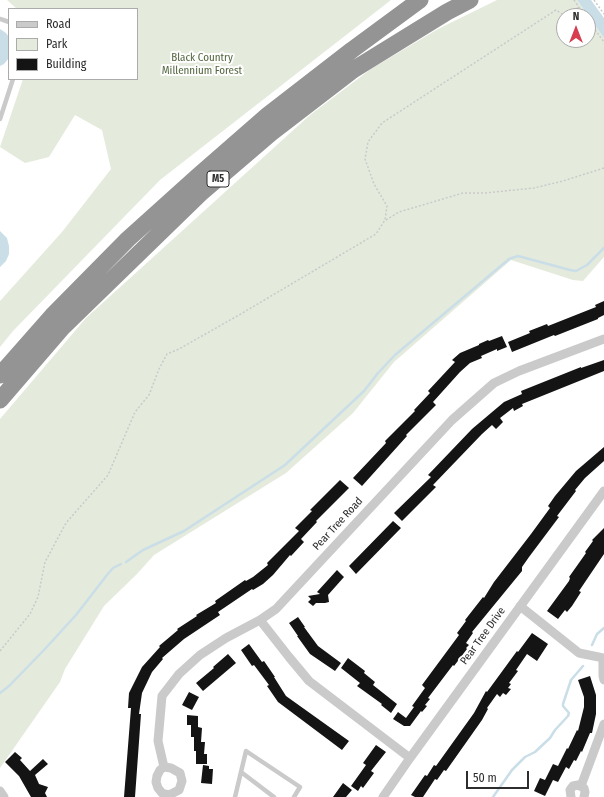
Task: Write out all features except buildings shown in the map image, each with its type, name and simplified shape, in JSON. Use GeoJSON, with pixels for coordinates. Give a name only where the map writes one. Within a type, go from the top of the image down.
{"type":"FeatureCollection","features":[{"type":"Feature","properties":{"kind":"highway","name":"M5"},"geometry":{"type":"LineString","coordinates":[[0,375],[52,316],[140,228],[268,115],[420,0]]}},
{"type":"Feature","properties":{"kind":"highway","name":"M5"},"geometry":{"type":"LineString","coordinates":[[0,400],[62,328],[208,187],[271,133],[353,70],[447,12],[470,0]]}},
{"type":"Feature","properties":{"kind":"street","name":"Pear Tree Road"},"geometry":{"type":"LineString","coordinates":[[164,767],[158,741],[162,696],[179,674],[200,655],[276,609],[452,420],[494,383],[519,371],[604,338]]}},
{"type":"Feature","properties":{"kind":"street","name":"Pear Tree Drive"},"geometry":{"type":"LineString","coordinates":[[383,797],[604,491]]}},
{"type":"Feature","properties":{"kind":"street"},"geometry":{"type":"LineString","coordinates":[[520,606],[579,653],[604,658],[604,680]]}},
{"type":"Feature","properties":{"kind":"street"},"geometry":{"type":"LineString","coordinates":[[260,620],[309,681],[410,758]]}},
{"type":"Feature","properties":{"kind":"street"},"geometry":{"type":"LineString","coordinates":[[581,786],[604,724]]}},
{"type":"Feature","properties":{"kind":"street"},"geometry":{"type":"LineString","coordinates":[[571,797],[570,790],[573,786],[581,786]]}},
{"type":"Feature","properties":{"kind":"street"},"geometry":{"type":"LineString","coordinates":[[581,786],[585,792],[584,797]]}},
{"type":"Feature","properties":{"kind":"street"},"geometry":{"type":"LineString","coordinates":[[0,791],[4,797]]}},
{"type":"Feature","properties":{"kind":"lane"},"geometry":{"type":"LineString","coordinates":[[0,119],[14,80]]}},
{"type":"Feature","properties":{"kind":"lane"},"geometry":{"type":"LineString","coordinates":[[235,797],[246,751],[300,787],[294,797]]}},
{"type":"Feature","properties":{"kind":"lane"},"geometry":{"type":"LineString","coordinates":[[241,772],[274,797]]}},
{"type":"Feature","properties":{"kind":"path"},"geometry":{"type":"LineString","coordinates":[[574,0],[579,8]]}},
{"type":"Feature","properties":{"kind":"path"},"geometry":{"type":"LineString","coordinates":[[594,0],[604,14]]}},
{"type":"Feature","properties":{"kind":"path"},"geometry":{"type":"LineString","coordinates":[[576,3],[577,8]]}},
{"type":"Feature","properties":{"kind":"path"},"geometry":{"type":"LineString","coordinates":[[0,651],[30,614],[38,597],[45,562],[66,523],[108,475],[135,412],[149,395],[159,369],[167,354],[179,349],[376,234],[385,220],[387,206],[374,184],[365,159],[368,142],[382,123],[556,10]]}},
{"type":"Feature","properties":{"kind":"path"},"geometry":{"type":"LineString","coordinates":[[596,31],[604,42]]}},
{"type":"Feature","properties":{"kind":"path"},"geometry":{"type":"LineString","coordinates":[[385,220],[399,212],[463,193],[485,193],[534,188],[563,181],[604,168]]}},
{"type":"Feature","properties":{"kind":"green space","name":"Black Country Millennium Forest"},"geometry":{"type":"Polygon","coordinates":[[[7,0],[391,0],[160,180],[13,331],[0,347],[0,301],[62,232],[111,169],[102,130],[75,115],[49,157],[25,163],[0,147],[23,80],[138,80],[138,8],[16,8],[7,0]]]}},
{"type":"Feature","properties":{"kind":"green space"},"geometry":{"type":"Polygon","coordinates":[[[497,0],[577,0],[583,8],[556,8],[556,48],[596,48],[596,27],[604,38],[604,257],[583,281],[573,280],[511,260],[394,362],[353,413],[286,473],[154,555],[104,606],[65,669],[60,682],[0,768],[0,419],[86,318],[310,115],[371,69],[438,29],[497,0]]]}},
{"type":"Feature","properties":{"kind":"water"},"geometry":{"type":"Polygon","coordinates":[[[577,0],[591,0],[604,18],[604,38],[596,27],[596,8],[583,8],[577,0]]]}},
{"type":"Feature","properties":{"kind":"water"},"geometry":{"type":"Polygon","coordinates":[[[0,29],[8,36],[8,59],[0,66],[0,29]]]}},
{"type":"Feature","properties":{"kind":"water"},"geometry":{"type":"Polygon","coordinates":[[[0,231],[7,238],[9,254],[6,261],[0,267],[0,231]]]}},
{"type":"Feature","properties":{"kind":"waterway"},"geometry":{"type":"LineString","coordinates":[[126,562],[143,550],[184,531],[285,465],[364,391],[395,355],[509,259],[518,256],[576,271],[587,265],[604,248]]}},
{"type":"Feature","properties":{"kind":"waterway"},"geometry":{"type":"LineString","coordinates":[[0,693],[9,686],[76,615],[113,568],[121,564]]}},
{"type":"Feature","properties":{"kind":"waterway"},"geometry":{"type":"LineString","coordinates":[[592,645],[597,634],[604,628]]}},
{"type":"Feature","properties":{"kind":"waterway"},"geometry":{"type":"LineString","coordinates":[[493,797],[512,770],[525,757],[535,752],[550,738],[568,716],[569,713],[563,704],[571,680],[583,666]]}}]}
